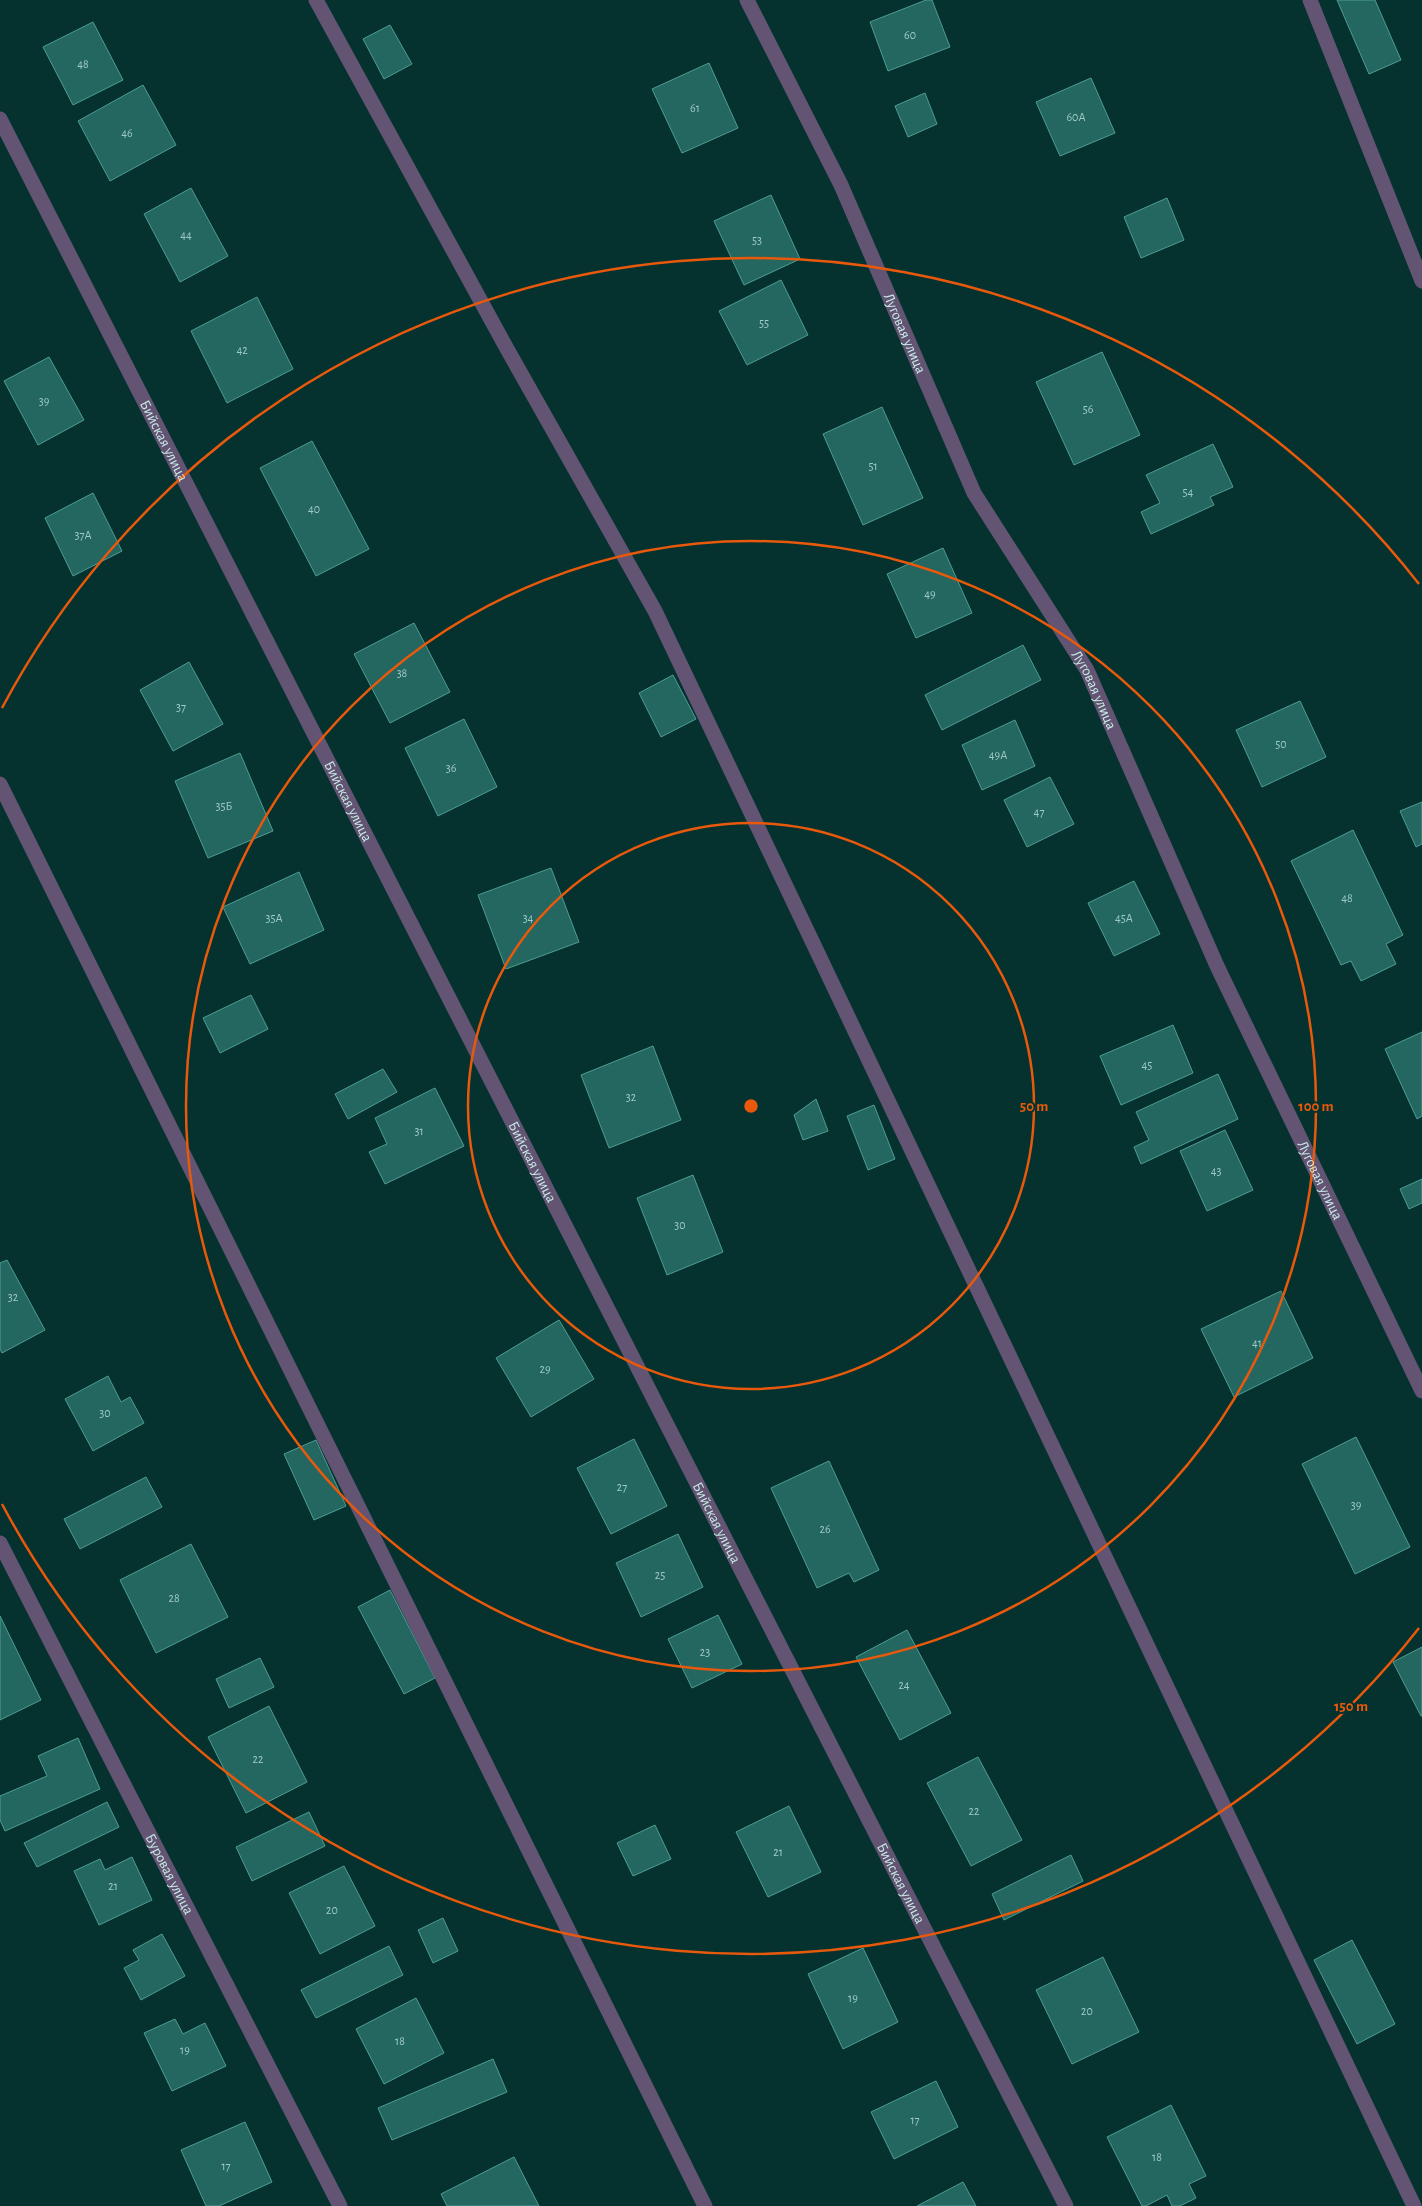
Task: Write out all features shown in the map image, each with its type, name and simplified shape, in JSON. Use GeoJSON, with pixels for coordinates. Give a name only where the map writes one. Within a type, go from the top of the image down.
{"type":"FeatureCollection","features":[{"type":"Feature","properties":{"kind":"street"},"geometry":{"type":"LineString","coordinates":[[316,0],[506,347],[655,611],[1414,2206]]}},
{"type":"Feature","properties":{"kind":"street","name":"Луговая улица"},"geometry":{"type":"LineString","coordinates":[[746,0],[841,185],[974,493],[1087,670],[1217,966],[1422,1392]]}},
{"type":"Feature","properties":{"kind":"street"},"geometry":{"type":"LineString","coordinates":[[1310,0],[1422,281]]}},
{"type":"Feature","properties":{"kind":"street","name":"Бийская улица"},"geometry":{"type":"LineString","coordinates":[[0,119],[1066,2206]]}},
{"type":"Feature","properties":{"kind":"street"},"geometry":{"type":"LineString","coordinates":[[0,784],[704,2206]]}},
{"type":"Feature","properties":{"kind":"street","name":"Буровая улица"},"geometry":{"type":"LineString","coordinates":[[0,1543],[340,2206]]}},
{"type":"Feature","properties":{"kind":"building"},"geometry":{"type":"Polygon","coordinates":[[[926,0],[932,0],[950,47],[888,71],[870,22],[926,0]]]}},
{"type":"Feature","properties":{"kind":"building"},"geometry":{"type":"Polygon","coordinates":[[[1337,0],[1375,0],[1401,60],[1369,74],[1337,0]]]}},
{"type":"Feature","properties":{"kind":"building"},"geometry":{"type":"Polygon","coordinates":[[[93,22],[123,80],[73,105],[43,47],[93,22]]]}},
{"type":"Feature","properties":{"kind":"building"},"geometry":{"type":"Polygon","coordinates":[[[390,25],[412,64],[384,79],[363,39],[390,25]]]}},
{"type":"Feature","properties":{"kind":"building"},"geometry":{"type":"Polygon","coordinates":[[[709,63],[738,128],[682,153],[652,89],[709,63]]]}},
{"type":"Feature","properties":{"kind":"building"},"geometry":{"type":"Polygon","coordinates":[[[1091,78],[1115,133],[1060,156],[1036,102],[1091,78]]]}},
{"type":"Feature","properties":{"kind":"building"},"geometry":{"type":"Polygon","coordinates":[[[143,85],[176,145],[110,181],[78,121],[143,85]]]}},
{"type":"Feature","properties":{"kind":"building"},"geometry":{"type":"Polygon","coordinates":[[[925,93],[937,124],[908,137],[895,106],[925,93]]]}},
{"type":"Feature","properties":{"kind":"building"},"geometry":{"type":"Polygon","coordinates":[[[191,188],[228,256],[180,282],[144,214],[191,188]]]}},
{"type":"Feature","properties":{"kind":"building"},"geometry":{"type":"Polygon","coordinates":[[[771,195],[800,259],[744,285],[714,221],[771,195]]]}},
{"type":"Feature","properties":{"kind":"building"},"geometry":{"type":"Polygon","coordinates":[[[1167,198],[1184,240],[1141,258],[1124,217],[1167,198]]]}},
{"type":"Feature","properties":{"kind":"building"},"geometry":{"type":"Polygon","coordinates":[[[781,280],[808,335],[747,365],[719,311],[781,280]]]}},
{"type":"Feature","properties":{"kind":"building"},"geometry":{"type":"Polygon","coordinates":[[[257,297],[293,369],[227,403],[191,331],[257,297]]]}},
{"type":"Feature","properties":{"kind":"building"},"geometry":{"type":"Polygon","coordinates":[[[1102,352],[1140,435],[1074,465],[1036,382],[1102,352]]]}},
{"type":"Feature","properties":{"kind":"building"},"geometry":{"type":"Polygon","coordinates":[[[49,357],[84,420],[38,445],[4,381],[49,357]]]}},
{"type":"Feature","properties":{"kind":"building"},"geometry":{"type":"Polygon","coordinates":[[[882,407],[923,498],[863,525],[823,434],[882,407]]]}},
{"type":"Feature","properties":{"kind":"building"},"geometry":{"type":"Polygon","coordinates":[[[312,441],[369,549],[316,576],[260,468],[312,441]]]}},
{"type":"Feature","properties":{"kind":"building"},"geometry":{"type":"Polygon","coordinates":[[[1213,444],[1233,487],[1210,497],[1214,505],[1151,534],[1141,512],[1160,503],[1146,475],[1213,444]]]}},
{"type":"Feature","properties":{"kind":"building"},"geometry":{"type":"Polygon","coordinates":[[[93,493],[122,551],[73,576],[45,518],[93,493]]]}},
{"type":"Feature","properties":{"kind":"building"},"geometry":{"type":"Polygon","coordinates":[[[943,548],[972,613],[916,638],[887,574],[943,548]]]}},
{"type":"Feature","properties":{"kind":"building"},"geometry":{"type":"Polygon","coordinates":[[[414,623],[450,692],[390,723],[354,654],[414,623]]]}},
{"type":"Feature","properties":{"kind":"building"},"geometry":{"type":"Polygon","coordinates":[[[1023,645],[1041,680],[942,730],[925,695],[1023,645]]]}},
{"type":"Feature","properties":{"kind":"building"},"geometry":{"type":"Polygon","coordinates":[[[189,662],[223,724],[173,751],[140,690],[189,662]]]}},
{"type":"Feature","properties":{"kind":"building"},"geometry":{"type":"Polygon","coordinates":[[[673,675],[696,719],[661,737],[639,693],[673,675]]]}},
{"type":"Feature","properties":{"kind":"building"},"geometry":{"type":"Polygon","coordinates":[[[1300,701],[1326,757],[1262,787],[1236,730],[1300,701]]]}},
{"type":"Feature","properties":{"kind":"building"},"geometry":{"type":"Polygon","coordinates":[[[464,719],[497,787],[438,816],[405,748],[464,719]]]}},
{"type":"Feature","properties":{"kind":"building"},"geometry":{"type":"Polygon","coordinates":[[[1015,720],[1035,766],[982,790],[962,745],[1015,720]]]}},
{"type":"Feature","properties":{"kind":"building"},"geometry":{"type":"Polygon","coordinates":[[[240,753],[273,831],[208,858],[175,781],[240,753]]]}},
{"type":"Feature","properties":{"kind":"building"},"geometry":{"type":"Polygon","coordinates":[[[1050,777],[1074,824],[1027,847],[1004,800],[1050,777]]]}},
{"type":"Feature","properties":{"kind":"building"},"geometry":{"type":"Polygon","coordinates":[[[1422,802],[1422,844],[1416,847],[1400,811],[1422,802]]]}},
{"type":"Feature","properties":{"kind":"building"},"geometry":{"type":"Polygon","coordinates":[[[1353,830],[1403,935],[1386,944],[1396,964],[1361,981],[1351,961],[1341,965],[1291,861],[1353,830]]]}},
{"type":"Feature","properties":{"kind":"building"},"geometry":{"type":"Polygon","coordinates":[[[551,868],[579,942],[506,969],[478,895],[551,868]]]}},
{"type":"Feature","properties":{"kind":"building"},"geometry":{"type":"Polygon","coordinates":[[[299,872],[324,930],[250,964],[223,907],[299,872]]]}},
{"type":"Feature","properties":{"kind":"building"},"geometry":{"type":"Polygon","coordinates":[[[1134,881],[1160,934],[1114,956],[1088,903],[1134,881]]]}},
{"type":"Feature","properties":{"kind":"building"},"geometry":{"type":"Polygon","coordinates":[[[251,995],[268,1029],[220,1053],[203,1018],[251,995]]]}},
{"type":"Feature","properties":{"kind":"building"},"geometry":{"type":"Polygon","coordinates":[[[1173,1025],[1193,1073],[1121,1105],[1100,1056],[1173,1025]]]}},
{"type":"Feature","properties":{"kind":"building"},"geometry":{"type":"Polygon","coordinates":[[[1422,1032],[1422,1116],[1417,1119],[1385,1049],[1422,1032]]]}},
{"type":"Feature","properties":{"kind":"building"},"geometry":{"type":"Polygon","coordinates":[[[653,1046],[681,1120],[609,1148],[581,1075],[653,1046]]]}},
{"type":"Feature","properties":{"kind":"building"},"geometry":{"type":"Polygon","coordinates":[[[383,1069],[397,1092],[348,1119],[335,1094],[383,1069]]]}},
{"type":"Feature","properties":{"kind":"building"},"geometry":{"type":"Polygon","coordinates":[[[1218,1074],[1238,1119],[1141,1164],[1134,1147],[1149,1140],[1136,1112],[1218,1074]]]}},
{"type":"Feature","properties":{"kind":"building"},"geometry":{"type":"Polygon","coordinates":[[[435,1088],[464,1146],[385,1184],[369,1152],[387,1144],[375,1118],[435,1088]]]}},
{"type":"Feature","properties":{"kind":"building"},"geometry":{"type":"Polygon","coordinates":[[[816,1099],[828,1131],[803,1140],[794,1115],[816,1099]]]}},
{"type":"Feature","properties":{"kind":"building"},"geometry":{"type":"Polygon","coordinates":[[[874,1105],[895,1159],[868,1170],[847,1116],[874,1105]]]}},
{"type":"Feature","properties":{"kind":"building"},"geometry":{"type":"Polygon","coordinates":[[[1225,1130],[1253,1190],[1207,1211],[1180,1151],[1225,1130]]]}},
{"type":"Feature","properties":{"kind":"building"},"geometry":{"type":"Polygon","coordinates":[[[693,1175],[723,1252],[667,1275],[637,1198],[693,1175]]]}},
{"type":"Feature","properties":{"kind":"building"},"geometry":{"type":"Polygon","coordinates":[[[1422,1179],[1422,1203],[1409,1209],[1400,1189],[1422,1179]]]}},
{"type":"Feature","properties":{"kind":"building"},"geometry":{"type":"Polygon","coordinates":[[[7,1260],[45,1330],[2,1353],[0,1349],[0,1263],[7,1260]]]}},
{"type":"Feature","properties":{"kind":"building"},"geometry":{"type":"Polygon","coordinates":[[[1281,1291],[1313,1358],[1234,1397],[1201,1329],[1281,1291]]]}},
{"type":"Feature","properties":{"kind":"building"},"geometry":{"type":"Polygon","coordinates":[[[559,1320],[594,1379],[531,1417],[496,1358],[559,1320]]]}},
{"type":"Feature","properties":{"kind":"building"},"geometry":{"type":"Polygon","coordinates":[[[108,1376],[121,1402],[130,1397],[144,1423],[93,1451],[65,1399],[108,1376]]]}},
{"type":"Feature","properties":{"kind":"building"},"geometry":{"type":"Polygon","coordinates":[[[1356,1437],[1410,1547],[1355,1574],[1302,1464],[1356,1437]]]}},
{"type":"Feature","properties":{"kind":"building"},"geometry":{"type":"Polygon","coordinates":[[[634,1439],[667,1506],[611,1534],[577,1468],[634,1439]]]}},
{"type":"Feature","properties":{"kind":"building"},"geometry":{"type":"Polygon","coordinates":[[[316,1440],[346,1506],[314,1520],[284,1454],[316,1440]]]}},
{"type":"Feature","properties":{"kind":"building"},"geometry":{"type":"Polygon","coordinates":[[[829,1461],[879,1570],[854,1582],[849,1573],[817,1588],[771,1488],[829,1461]]]}},
{"type":"Feature","properties":{"kind":"building"},"geometry":{"type":"Polygon","coordinates":[[[146,1477],[162,1507],[80,1549],[64,1519],[146,1477]]]}},
{"type":"Feature","properties":{"kind":"building"},"geometry":{"type":"Polygon","coordinates":[[[678,1534],[703,1587],[641,1617],[616,1563],[678,1534]]]}},
{"type":"Feature","properties":{"kind":"building"},"geometry":{"type":"Polygon","coordinates":[[[191,1544],[228,1617],[156,1653],[120,1580],[191,1544]]]}},
{"type":"Feature","properties":{"kind":"building"},"geometry":{"type":"Polygon","coordinates":[[[390,1590],[435,1678],[404,1694],[358,1607],[390,1590]]]}},
{"type":"Feature","properties":{"kind":"building"},"geometry":{"type":"Polygon","coordinates":[[[718,1615],[742,1664],[692,1688],[668,1639],[718,1615]]]}},
{"type":"Feature","properties":{"kind":"building"},"geometry":{"type":"Polygon","coordinates":[[[0,1616],[41,1700],[0,1720],[0,1616]]]}},
{"type":"Feature","properties":{"kind":"building"},"geometry":{"type":"Polygon","coordinates":[[[907,1630],[951,1713],[900,1740],[856,1657],[907,1630]]]}},
{"type":"Feature","properties":{"kind":"building"},"geometry":{"type":"Polygon","coordinates":[[[1422,1647],[1422,1716],[1421,1716],[1393,1662],[1422,1647]]]}},
{"type":"Feature","properties":{"kind":"building"},"geometry":{"type":"Polygon","coordinates":[[[260,1658],[274,1687],[229,1708],[216,1679],[260,1658]]]}},
{"type":"Feature","properties":{"kind":"building"},"geometry":{"type":"Polygon","coordinates":[[[269,1706],[307,1782],[246,1813],[208,1737],[269,1706]]]}},
{"type":"Feature","properties":{"kind":"building"},"geometry":{"type":"Polygon","coordinates":[[[78,1738],[100,1789],[5,1831],[0,1820],[0,1796],[47,1776],[38,1756],[78,1738]]]}},
{"type":"Feature","properties":{"kind":"building"},"geometry":{"type":"Polygon","coordinates":[[[978,1757],[1022,1840],[971,1866],[927,1783],[978,1757]]]}},
{"type":"Feature","properties":{"kind":"building"},"geometry":{"type":"Polygon","coordinates":[[[107,1802],[119,1827],[37,1867],[24,1843],[107,1802]]]}},
{"type":"Feature","properties":{"kind":"building"},"geometry":{"type":"Polygon","coordinates":[[[789,1806],[821,1872],[768,1897],[736,1832],[789,1806]]]}},
{"type":"Feature","properties":{"kind":"building"},"geometry":{"type":"Polygon","coordinates":[[[309,1812],[325,1846],[252,1881],[236,1847],[309,1812]]]}},
{"type":"Feature","properties":{"kind":"building"},"geometry":{"type":"Polygon","coordinates":[[[655,1825],[671,1859],[633,1876],[617,1843],[655,1825]]]}},
{"type":"Feature","properties":{"kind":"building"},"geometry":{"type":"Polygon","coordinates":[[[1071,1855],[1083,1881],[1004,1920],[992,1894],[1071,1855]]]}},
{"type":"Feature","properties":{"kind":"building"},"geometry":{"type":"Polygon","coordinates":[[[132,1857],[152,1900],[99,1925],[74,1871],[100,1859],[105,1870],[132,1857]]]}},
{"type":"Feature","properties":{"kind":"building"},"geometry":{"type":"Polygon","coordinates":[[[344,1866],[375,1926],[320,1954],[289,1893],[344,1866]]]}},
{"type":"Feature","properties":{"kind":"building"},"geometry":{"type":"Polygon","coordinates":[[[443,1918],[458,1951],[433,1963],[418,1930],[443,1918]]]}},
{"type":"Feature","properties":{"kind":"building"},"geometry":{"type":"Polygon","coordinates":[[[162,1934],[185,1976],[141,2000],[124,1968],[139,1960],[133,1950],[162,1934]]]}},
{"type":"Feature","properties":{"kind":"building"},"geometry":{"type":"Polygon","coordinates":[[[1352,1940],[1395,2024],[1357,2044],[1314,1960],[1352,1940]]]}},
{"type":"Feature","properties":{"kind":"building"},"geometry":{"type":"Polygon","coordinates":[[[389,1946],[403,1975],[316,2018],[301,1990],[389,1946]]]}},
{"type":"Feature","properties":{"kind":"building"},"geometry":{"type":"Polygon","coordinates":[[[863,1948],[898,2022],[843,2049],[808,1974],[863,1948]]]}},
{"type":"Feature","properties":{"kind":"building"},"geometry":{"type":"Polygon","coordinates":[[[1103,1957],[1139,2032],[1072,2064],[1036,1990],[1103,1957]]]}},
{"type":"Feature","properties":{"kind":"building"},"geometry":{"type":"Polygon","coordinates":[[[416,1998],[444,2053],[384,2084],[356,2029],[416,1998]]]}},
{"type":"Feature","properties":{"kind":"building"},"geometry":{"type":"Polygon","coordinates":[[[175,2019],[183,2034],[205,2023],[226,2066],[172,2091],[144,2033],[175,2019]]]}},
{"type":"Feature","properties":{"kind":"building"},"geometry":{"type":"Polygon","coordinates":[[[493,2059],[507,2092],[392,2140],[378,2108],[493,2059]]]}},
{"type":"Feature","properties":{"kind":"building"},"geometry":{"type":"Polygon","coordinates":[[[936,2081],[958,2127],[894,2159],[871,2112],[936,2081]]]}},
{"type":"Feature","properties":{"kind":"building"},"geometry":{"type":"Polygon","coordinates":[[[1171,2105],[1206,2176],[1189,2184],[1196,2198],[1180,2206],[1172,2206],[1167,2195],[1146,2206],[1142,2206],[1107,2137],[1171,2105]]]}},
{"type":"Feature","properties":{"kind":"building"},"geometry":{"type":"Polygon","coordinates":[[[245,2122],[272,2182],[219,2206],[206,2206],[181,2150],[245,2122]]]}},
{"type":"Feature","properties":{"kind":"building"},"geometry":{"type":"Polygon","coordinates":[[[514,2157],[539,2206],[447,2206],[441,2194],[514,2157]]]}},
{"type":"Feature","properties":{"kind":"building"},"geometry":{"type":"Polygon","coordinates":[[[963,2182],[976,2206],[917,2206],[963,2182]]]}}]}
